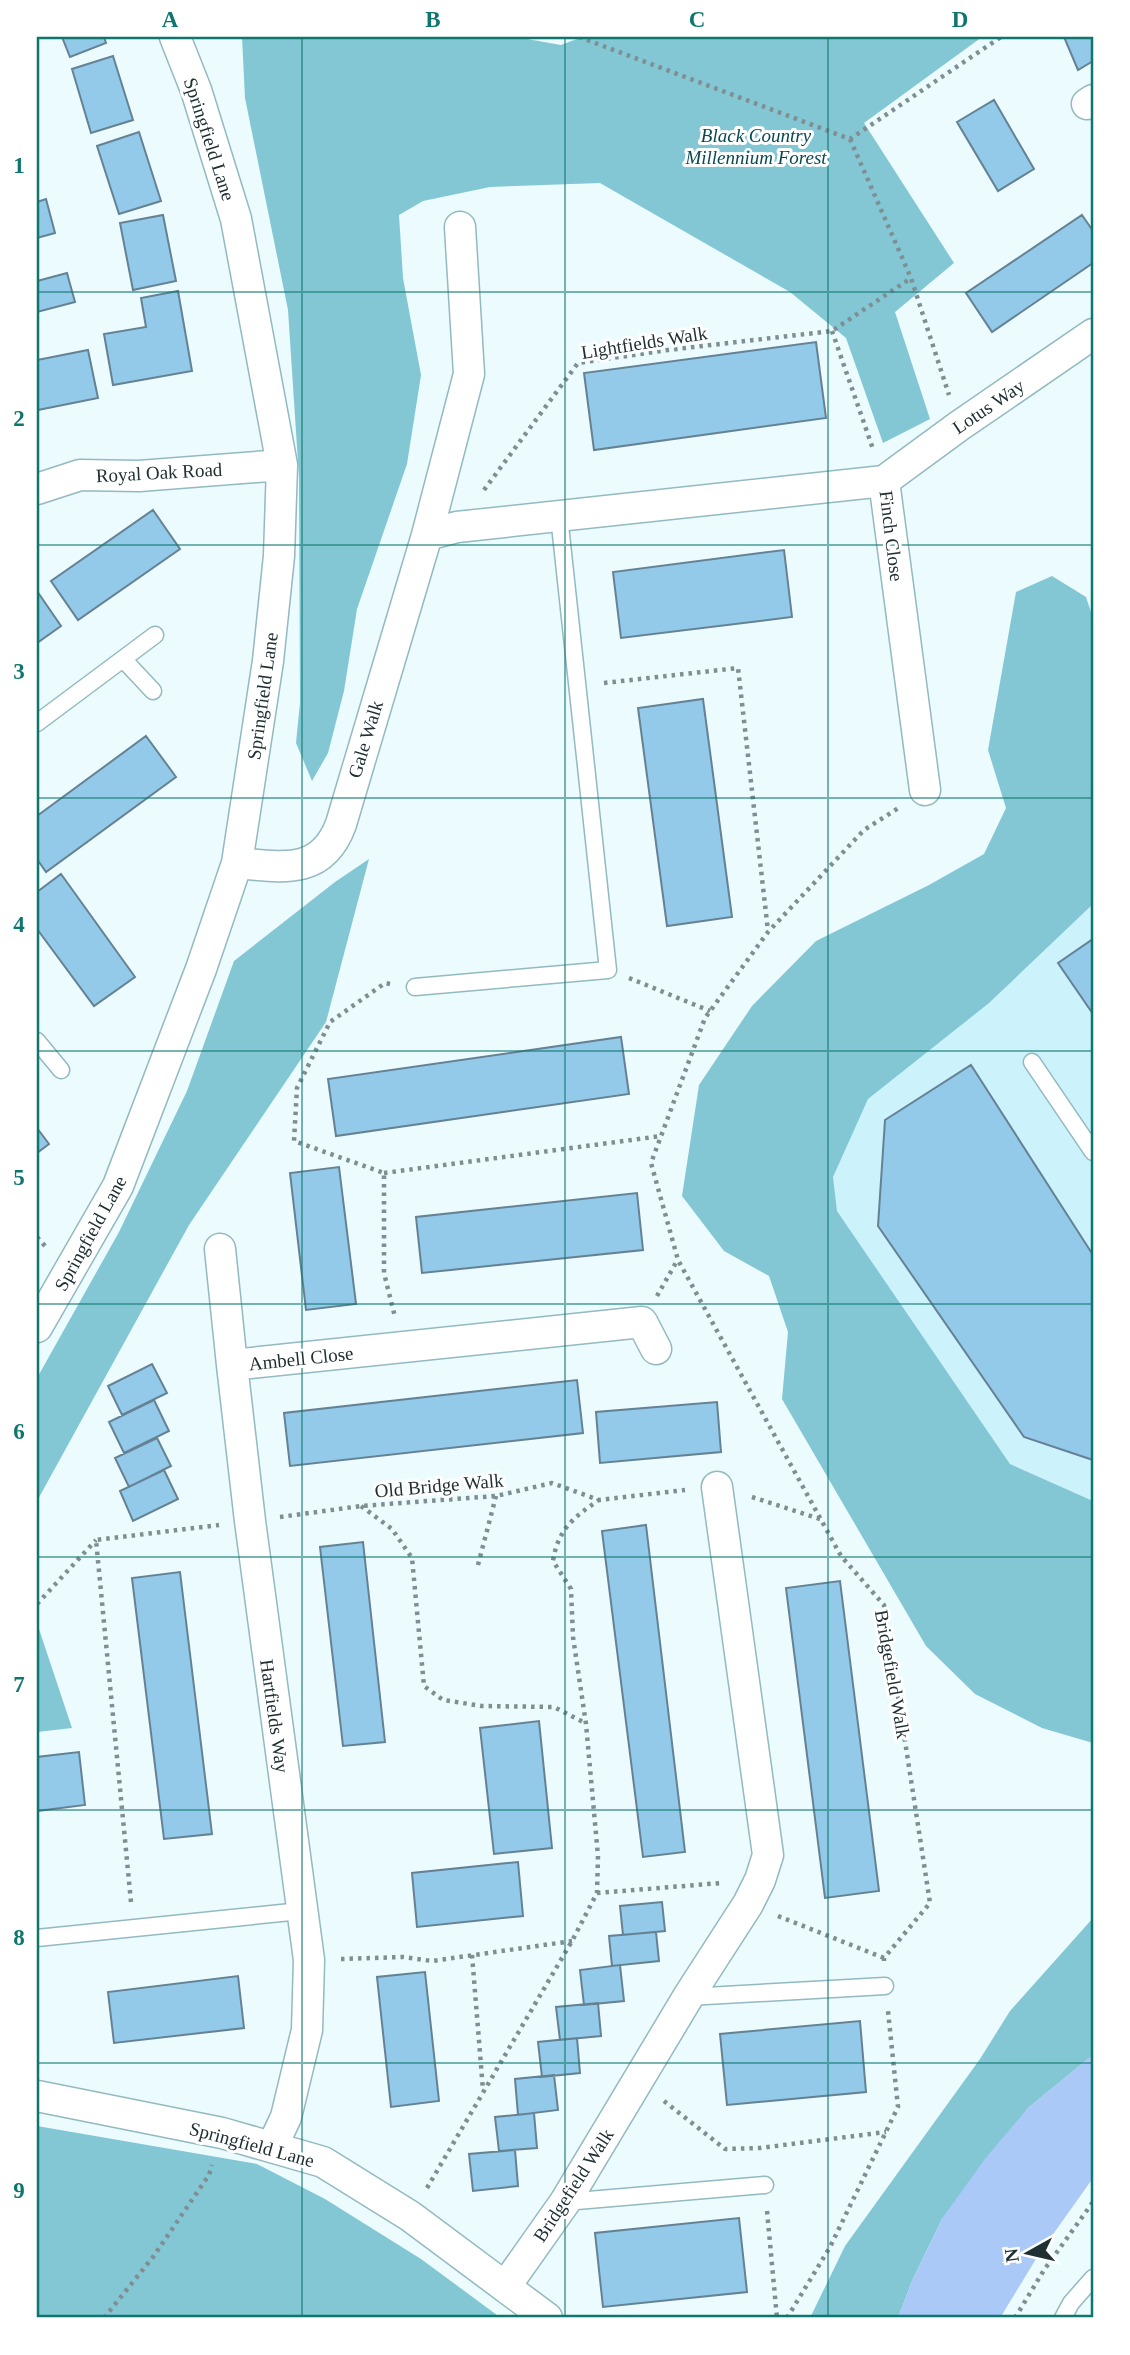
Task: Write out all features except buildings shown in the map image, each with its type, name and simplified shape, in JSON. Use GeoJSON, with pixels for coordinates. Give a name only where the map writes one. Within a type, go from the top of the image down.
{"type":"FeatureCollection","features":[{"type":"Feature","properties":{"kind":"street","name":"Springfield Lane"},"geometry":{"type":"LineString","coordinates":[[37,1327],[118,1186],[201,969],[237,863],[268,661],[279,556],[282,465],[236,219],[196,89],[175,37]]}},
{"type":"Feature","properties":{"kind":"street","name":"Gale Walk"},"geometry":{"type":"LineString","coordinates":[[237,863],[291,868],[321,854],[334,843],[427,535],[469,374],[460,227]]}},
{"type":"Feature","properties":{"kind":"street","name":"Lotus Way"},"geometry":{"type":"LineString","coordinates":[[884,481],[1093,334]]}},
{"type":"Feature","properties":{"kind":"street","name":"Royal Oak Road"},"geometry":{"type":"LineString","coordinates":[[37,489],[80,475],[139,476],[282,465]]}},
{"type":"Feature","properties":{"kind":"street","name":"Finch Close"},"geometry":{"type":"LineString","coordinates":[[559,516],[884,481],[925,790]]}},
{"type":"Feature","properties":{"kind":"street"},"geometry":{"type":"LineString","coordinates":[[427,535],[457,527],[559,516]]}},
{"type":"Feature","properties":{"kind":"street","name":"Ambell Close"},"geometry":{"type":"LineString","coordinates":[[220,1249],[232,1365],[642,1322]]}},
{"type":"Feature","properties":{"kind":"street"},"geometry":{"type":"LineString","coordinates":[[642,1322],[656,1349]]}},
{"type":"Feature","properties":{"kind":"street","name":"Hartfields Way"},"geometry":{"type":"LineString","coordinates":[[232,1365],[250,1521],[309,1959],[307,2030],[286,2117],[272,2147]]}},
{"type":"Feature","properties":{"kind":"street","name":"Bridgefield Walk"},"geometry":{"type":"LineString","coordinates":[[505,2287],[565,2202],[754,1892],[768,1854],[717,1487]]}},
{"type":"Feature","properties":{"kind":"street","name":"Springfield Lane"},"geometry":{"type":"LineString","coordinates":[[37,2096],[222,2133],[323,2162],[410,2216],[547,2318]]}},
{"type":"Feature","properties":{"kind":"lane"},"geometry":{"type":"LineString","coordinates":[[415,987],[608,970],[559,516]]}},
{"type":"Feature","properties":{"kind":"lane"},"geometry":{"type":"LineString","coordinates":[[37,723],[155,635]]}},
{"type":"Feature","properties":{"kind":"lane"},"geometry":{"type":"LineString","coordinates":[[123,659],[153,691]]}},
{"type":"Feature","properties":{"kind":"lane"},"geometry":{"type":"LineString","coordinates":[[37,1041],[61,1070]]}},
{"type":"Feature","properties":{"kind":"lane"},"geometry":{"type":"LineString","coordinates":[[1032,1062],[1093,1152]]}},
{"type":"Feature","properties":{"kind":"lane"},"geometry":{"type":"LineString","coordinates":[[37,1938],[301,1911]]}},
{"type":"Feature","properties":{"kind":"lane"},"geometry":{"type":"LineString","coordinates":[[688,1997],[885,1986]]}},
{"type":"Feature","properties":{"kind":"lane"},"geometry":{"type":"LineString","coordinates":[[565,2202],[765,2185]]}},
{"type":"Feature","properties":{"kind":"lane"},"geometry":{"type":"LineString","coordinates":[[1063,2318],[1071,2303],[1093,2278]]}},
{"type":"Feature","properties":{"kind":"path"},"geometry":{"type":"LineString","coordinates":[[579,37],[850,139],[911,278],[959,426]]}},
{"type":"Feature","properties":{"kind":"path"},"geometry":{"type":"LineString","coordinates":[[850,139],[1000,37]]}},
{"type":"Feature","properties":{"kind":"path"},"geometry":{"type":"LineString","coordinates":[[884,481],[832,331],[911,278]]}},
{"type":"Feature","properties":{"kind":"path","name":"Lightfields Walk"},"geometry":{"type":"LineString","coordinates":[[457,527],[578,363],[832,331]]}},
{"type":"Feature","properties":{"kind":"path"},"geometry":{"type":"LineString","coordinates":[[578,686],[738,667],[768,932]]}},
{"type":"Feature","properties":{"kind":"path","name":"Bridgefield Walk"},"geometry":{"type":"LineString","coordinates":[[884,1958],[930,1903],[884,1605],[841,1556],[677,1261],[650,1163],[705,1018],[768,932],[864,830],[925,790]]}},
{"type":"Feature","properties":{"kind":"path"},"geometry":{"type":"LineString","coordinates":[[608,970],[710,1011]]}},
{"type":"Feature","properties":{"kind":"path"},"geometry":{"type":"LineString","coordinates":[[415,987],[385,983],[330,1022],[297,1088],[294,1141],[384,1173],[661,1136]]}},
{"type":"Feature","properties":{"kind":"path"},"geometry":{"type":"LineString","coordinates":[[384,1173],[384,1273],[403,1347]]}},
{"type":"Feature","properties":{"kind":"path"},"geometry":{"type":"LineString","coordinates":[[642,1322],[677,1261]]}},
{"type":"Feature","properties":{"kind":"path","name":"Old Bridge Walk"},"geometry":{"type":"LineString","coordinates":[[250,1521],[360,1506],[496,1496],[552,1483],[599,1500],[717,1487]]}},
{"type":"Feature","properties":{"kind":"path"},"geometry":{"type":"LineString","coordinates":[[717,1487],[821,1519]]}},
{"type":"Feature","properties":{"kind":"path"},"geometry":{"type":"LineString","coordinates":[[478,1565],[496,1496]]}},
{"type":"Feature","properties":{"kind":"path"},"geometry":{"type":"LineString","coordinates":[[410,2216],[572,1941],[597,1893],[598,1856],[586,1724],[573,1637],[571,1589],[553,1561],[556,1542],[573,1518],[599,1500]]}},
{"type":"Feature","properties":{"kind":"path","name":"Old Bridge Walk"},"geometry":{"type":"LineString","coordinates":[[360,1506],[392,1529],[412,1558],[424,1686],[443,1700],[482,1706],[554,1707],[586,1724]]}},
{"type":"Feature","properties":{"kind":"path"},"geometry":{"type":"LineString","coordinates":[[37,1604],[96,1540],[250,1521]]}},
{"type":"Feature","properties":{"kind":"path"},"geometry":{"type":"LineString","coordinates":[[96,1540],[133,1928]]}},
{"type":"Feature","properties":{"kind":"path"},"geometry":{"type":"LineString","coordinates":[[597,1893],[754,1892],[884,1958],[898,2107],[830,2247],[787,2318]]}},
{"type":"Feature","properties":{"kind":"path"},"geometry":{"type":"LineString","coordinates":[[309,1959],[404,1957],[432,1961],[572,1941]]}},
{"type":"Feature","properties":{"kind":"path"},"geometry":{"type":"LineString","coordinates":[[472,1955],[483,2092]]}},
{"type":"Feature","properties":{"kind":"path"},"geometry":{"type":"LineString","coordinates":[[638,2081],[725,2149],[760,2148],[886,2132]]}},
{"type":"Feature","properties":{"kind":"path"},"geometry":{"type":"LineString","coordinates":[[104,2318],[153,2257],[209,2175],[222,2133]]}},
{"type":"Feature","properties":{"kind":"path"},"geometry":{"type":"LineString","coordinates":[[760,2148],[778,2318]]}},
{"type":"Feature","properties":{"kind":"path"},"geometry":{"type":"LineString","coordinates":[[1015,2318],[1044,2270],[1093,2202]]}},
{"type":"Feature","properties":{"kind":"shaded area"},"geometry":{"type":"Polygon","coordinates":[[[1093,854],[1093,1501],[1010,1464],[837,1211],[817,1064],[1093,854]]]}},
{"type":"Feature","properties":{"kind":"shaded area"},"geometry":{"type":"Polygon","coordinates":[[[1093,2055],[1093,2178],[1039,2254],[1000,2318],[898,2318],[912,2281],[942,2219],[984,2160],[1028,2108],[1093,2055]]]}},
{"type":"Feature","properties":{"kind":"green space","name":"Black Country Millennium Forest"},"geometry":{"type":"Polygon","coordinates":[[[242,37],[516,37],[561,45],[582,37],[982,37],[864,123],[954,263],[895,312],[930,419],[883,443],[846,338],[790,292],[600,183],[490,187],[423,201],[399,215],[403,278],[421,375],[407,464],[357,609],[344,691],[328,753],[312,781],[296,743],[300,703],[299,477],[288,310],[245,98],[242,37]]]}},
{"type":"Feature","properties":{"kind":"green space"},"geometry":{"type":"Polygon","coordinates":[[[1052,576],[1086,597],[1093,618],[1093,904],[989,1003],[868,1099],[833,1177],[837,1211],[1010,1464],[1093,1501],[1093,1743],[1042,1728],[975,1694],[926,1646],[782,1399],[788,1332],[769,1276],[724,1251],[682,1196],[699,1085],[752,1006],[816,941],[929,885],[984,854],[1006,808],[988,750],[1016,592],[1052,576]]]}},
{"type":"Feature","properties":{"kind":"green space"},"geometry":{"type":"Polygon","coordinates":[[[369,859],[326,1022],[189,1225],[37,1501],[37,1378],[119,1232],[187,1091],[234,961],[335,882],[369,859]]]}},
{"type":"Feature","properties":{"kind":"green space"},"geometry":{"type":"Polygon","coordinates":[[[37,1623],[72,1728],[37,1732],[37,1623]]]}},
{"type":"Feature","properties":{"kind":"green space"},"geometry":{"type":"Polygon","coordinates":[[[1093,1918],[1093,2055],[1028,2108],[942,2219],[912,2281],[898,2318],[810,2318],[845,2246],[980,2059],[1010,2011],[1093,1918]]]}},
{"type":"Feature","properties":{"kind":"green space"},"geometry":{"type":"Polygon","coordinates":[[[37,2126],[257,2164],[325,2199],[421,2259],[501,2318],[37,2318],[37,2126]]]}}]}
